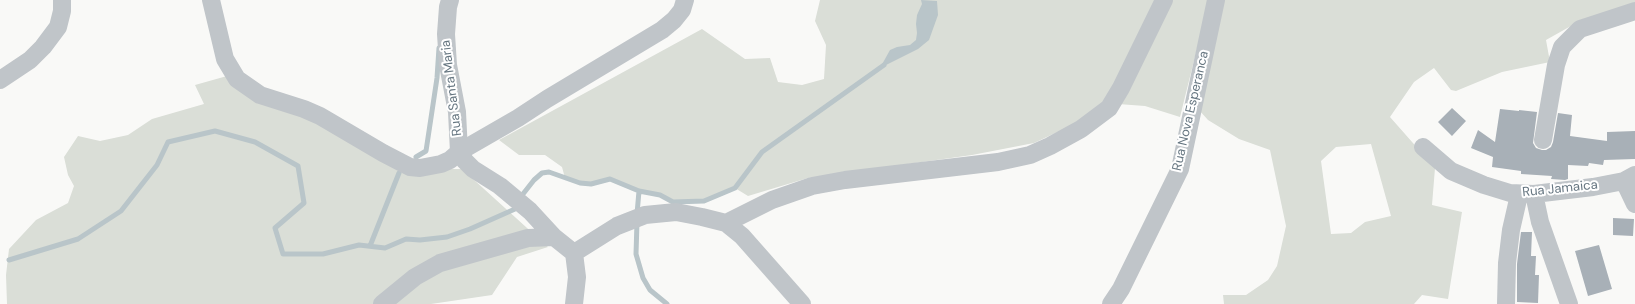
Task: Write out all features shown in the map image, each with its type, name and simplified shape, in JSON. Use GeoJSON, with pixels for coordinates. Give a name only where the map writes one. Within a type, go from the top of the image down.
{"type":"FeatureCollection","features":[{"type":"Feature","properties":{"kind":"street"},"geometry":{"type":"LineString","coordinates":[[0,80],[30,60],[43,47],[58,27],[62,11],[62,0]]}},
{"type":"Feature","properties":{"kind":"street"},"geometry":{"type":"LineString","coordinates":[[212,0],[225,59],[238,79],[260,95],[304,109],[320,116],[383,153],[410,167],[420,168],[441,164],[450,160],[459,152],[518,118],[662,30],[674,20],[682,10],[685,0]]}},
{"type":"Feature","properties":{"kind":"street","name":"Rua Santa Maria"},"geometry":{"type":"LineString","coordinates":[[450,0],[446,34],[448,65],[457,112],[459,152]]}},
{"type":"Feature","properties":{"kind":"street"},"geometry":{"type":"LineString","coordinates":[[726,223],[772,200],[812,186],[845,180],[998,162],[1030,155],[1081,130],[1109,108],[1121,88],[1164,0]]}},
{"type":"Feature","properties":{"kind":"street","name":"Rua Nova Esperanca"},"geometry":{"type":"LineString","coordinates":[[1111,304],[1121,289],[1180,169],[1216,0]]}},
{"type":"Feature","properties":{"kind":"street"},"geometry":{"type":"LineString","coordinates":[[1543,140],[1556,65],[1562,47],[1568,39],[1580,29],[1635,11]]}},
{"type":"Feature","properties":{"kind":"street","name":"Rua Jamaica"},"geometry":{"type":"LineString","coordinates":[[1424,147],[1451,171],[1484,185],[1510,193],[1527,195],[1593,187],[1629,178]]}},
{"type":"Feature","properties":{"kind":"street"},"geometry":{"type":"LineString","coordinates":[[459,152],[473,169],[510,194],[528,209],[554,237],[574,253],[577,277],[574,304]]}},
{"type":"Feature","properties":{"kind":"street"},"geometry":{"type":"LineString","coordinates":[[1629,178],[1635,204]]}},
{"type":"Feature","properties":{"kind":"street"},"geometry":{"type":"LineString","coordinates":[[1506,304],[1507,263],[1511,230],[1527,195]]}},
{"type":"Feature","properties":{"kind":"street"},"geometry":{"type":"LineString","coordinates":[[1527,195],[1540,222],[1569,304]]}},
{"type":"Feature","properties":{"kind":"street"},"geometry":{"type":"LineString","coordinates":[[574,253],[617,226],[645,215],[676,212],[702,217],[726,223],[742,236],[802,304]]}},
{"type":"Feature","properties":{"kind":"street"},"geometry":{"type":"LineString","coordinates":[[382,304],[415,277],[440,263],[528,238],[554,237]]}},
{"type":"Feature","properties":{"kind":"shaded area"},"geometry":{"type":"Polygon","coordinates":[[[820,0],[1156,0],[1108,100],[1083,120],[1034,143],[972,155],[808,178],[748,196],[735,188],[704,201],[673,202],[660,195],[639,191],[610,180],[591,184],[580,183],[565,178],[562,167],[545,155],[519,155],[499,140],[702,29],[745,59],[770,58],[778,82],[802,85],[824,79],[826,45],[815,21],[820,0]]]}},
{"type":"Feature","properties":{"kind":"shaded area"},"geometry":{"type":"Polygon","coordinates":[[[921,0],[937,1],[938,15],[929,40],[918,49],[880,68],[890,50],[897,47],[910,45],[916,40],[917,15],[922,4],[921,0]]]}},
{"type":"Feature","properties":{"kind":"shaded area"},"geometry":{"type":"Polygon","coordinates":[[[1169,0],[1209,0],[1180,117],[1145,106],[1118,104],[1169,0]]]}},
{"type":"Feature","properties":{"kind":"shaded area"},"geometry":{"type":"Polygon","coordinates":[[[1220,0],[1635,0],[1635,4],[1578,22],[1546,40],[1550,62],[1502,72],[1456,91],[1451,90],[1434,68],[1414,82],[1390,117],[1435,168],[1432,205],[1462,212],[1448,299],[1422,295],[1414,304],[1224,304],[1223,295],[1246,295],[1268,280],[1277,266],[1286,226],[1270,150],[1239,139],[1208,120],[1199,110],[1220,0]],[[1371,144],[1336,147],[1321,161],[1331,234],[1351,233],[1365,222],[1391,216],[1371,144]]]}},
{"type":"Feature","properties":{"kind":"shaded area"},"geometry":{"type":"Polygon","coordinates":[[[227,76],[316,120],[371,154],[447,169],[462,169],[548,247],[517,257],[492,295],[431,304],[7,304],[6,275],[9,249],[36,220],[68,203],[74,186],[68,175],[64,157],[78,136],[100,141],[128,135],[152,119],[204,104],[195,85],[227,76]]]}},
{"type":"Feature","properties":{"kind":"building"},"geometry":{"type":"Polygon","coordinates":[[[1452,108],[1466,121],[1452,136],[1438,122],[1452,108]]]}},
{"type":"Feature","properties":{"kind":"building"},"geometry":{"type":"Polygon","coordinates":[[[1500,109],[1537,112],[1533,143],[1536,148],[1542,150],[1546,150],[1551,147],[1558,113],[1572,115],[1570,136],[1607,141],[1607,132],[1635,131],[1635,159],[1604,160],[1603,165],[1589,163],[1588,166],[1568,165],[1568,179],[1565,180],[1551,179],[1552,176],[1521,174],[1521,171],[1492,167],[1493,157],[1471,148],[1478,130],[1495,142],[1500,109]]]}},
{"type":"Feature","properties":{"kind":"building"},"geometry":{"type":"Polygon","coordinates":[[[1613,218],[1634,219],[1633,236],[1613,235],[1613,218]]]}},
{"type":"Feature","properties":{"kind":"building"},"geometry":{"type":"Polygon","coordinates":[[[1521,232],[1532,232],[1531,256],[1536,256],[1535,275],[1539,275],[1538,303],[1517,302],[1517,264],[1521,232]]]}},
{"type":"Feature","properties":{"kind":"building"},"geometry":{"type":"Polygon","coordinates":[[[1599,245],[1612,289],[1588,296],[1575,251],[1599,245]]]}},
{"type":"Feature","properties":{"kind":"waterway"},"geometry":{"type":"LineString","coordinates":[[416,157],[426,151],[437,78],[439,48]]}},
{"type":"Feature","properties":{"kind":"waterway"},"geometry":{"type":"LineString","coordinates":[[9,260],[78,239],[121,211],[157,165],[168,142],[215,131],[255,142],[298,166],[304,203],[275,228],[283,254],[323,254],[359,245],[385,248],[406,239],[420,240],[447,237],[470,229],[515,209],[523,194],[534,180],[542,173],[549,172],[580,183],[591,184],[610,179],[639,191],[660,195],[673,202],[704,201],[735,188],[762,152],[884,65]]}},
{"type":"Feature","properties":{"kind":"waterway"},"geometry":{"type":"LineString","coordinates":[[370,246],[399,173]]}},
{"type":"Feature","properties":{"kind":"waterway"},"geometry":{"type":"LineString","coordinates":[[637,214],[639,191]]}},
{"type":"Feature","properties":{"kind":"waterway"},"geometry":{"type":"LineString","coordinates":[[637,222],[636,254],[643,278],[650,290],[667,304]]}}]}
